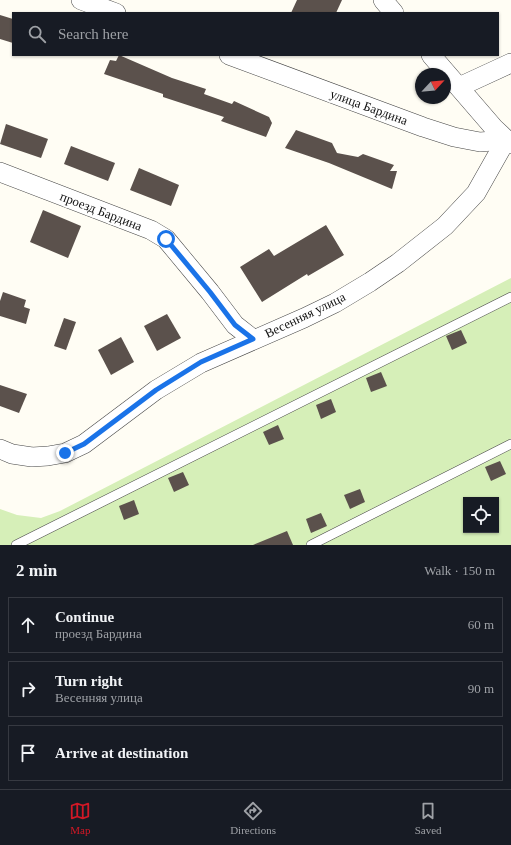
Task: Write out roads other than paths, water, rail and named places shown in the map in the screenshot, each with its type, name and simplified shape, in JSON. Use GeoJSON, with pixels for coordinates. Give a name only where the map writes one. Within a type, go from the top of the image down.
{"type":"FeatureCollection","features":[{"type":"Feature","properties":{"kind":"street"},"geometry":{"type":"LineString","coordinates":[[81,0],[113,12]]}},
{"type":"Feature","properties":{"kind":"street"},"geometry":{"type":"LineString","coordinates":[[383,0],[393,12]]}},
{"type":"Feature","properties":{"kind":"street","name":"улица Бардина"},"geometry":{"type":"LineString","coordinates":[[232,56],[423,127],[454,137],[480,142],[508,142]]}},
{"type":"Feature","properties":{"kind":"street"},"geometry":{"type":"LineString","coordinates":[[432,56],[494,128],[508,142]]}},
{"type":"Feature","properties":{"kind":"street"},"geometry":{"type":"LineString","coordinates":[[459,87],[511,63]]}},
{"type":"Feature","properties":{"kind":"street","name":"Весенняя улица"},"geometry":{"type":"LineString","coordinates":[[0,449],[12,454],[32,457],[65,453],[84,444],[156,390],[201,362],[253,339],[283,328],[335,303],[370,282],[445,226],[476,193],[508,142]]}},
{"type":"Feature","properties":{"kind":"street","name":"проезд Бардина"},"geometry":{"type":"LineString","coordinates":[[0,172],[151,230],[166,239],[235,325],[253,339]]}},
{"type":"Feature","properties":{"kind":"lane"},"geometry":{"type":"LineString","coordinates":[[16,545],[511,297]]}},
{"type":"Feature","properties":{"kind":"lane"},"geometry":{"type":"LineString","coordinates":[[311,545],[511,444]]}}]}
